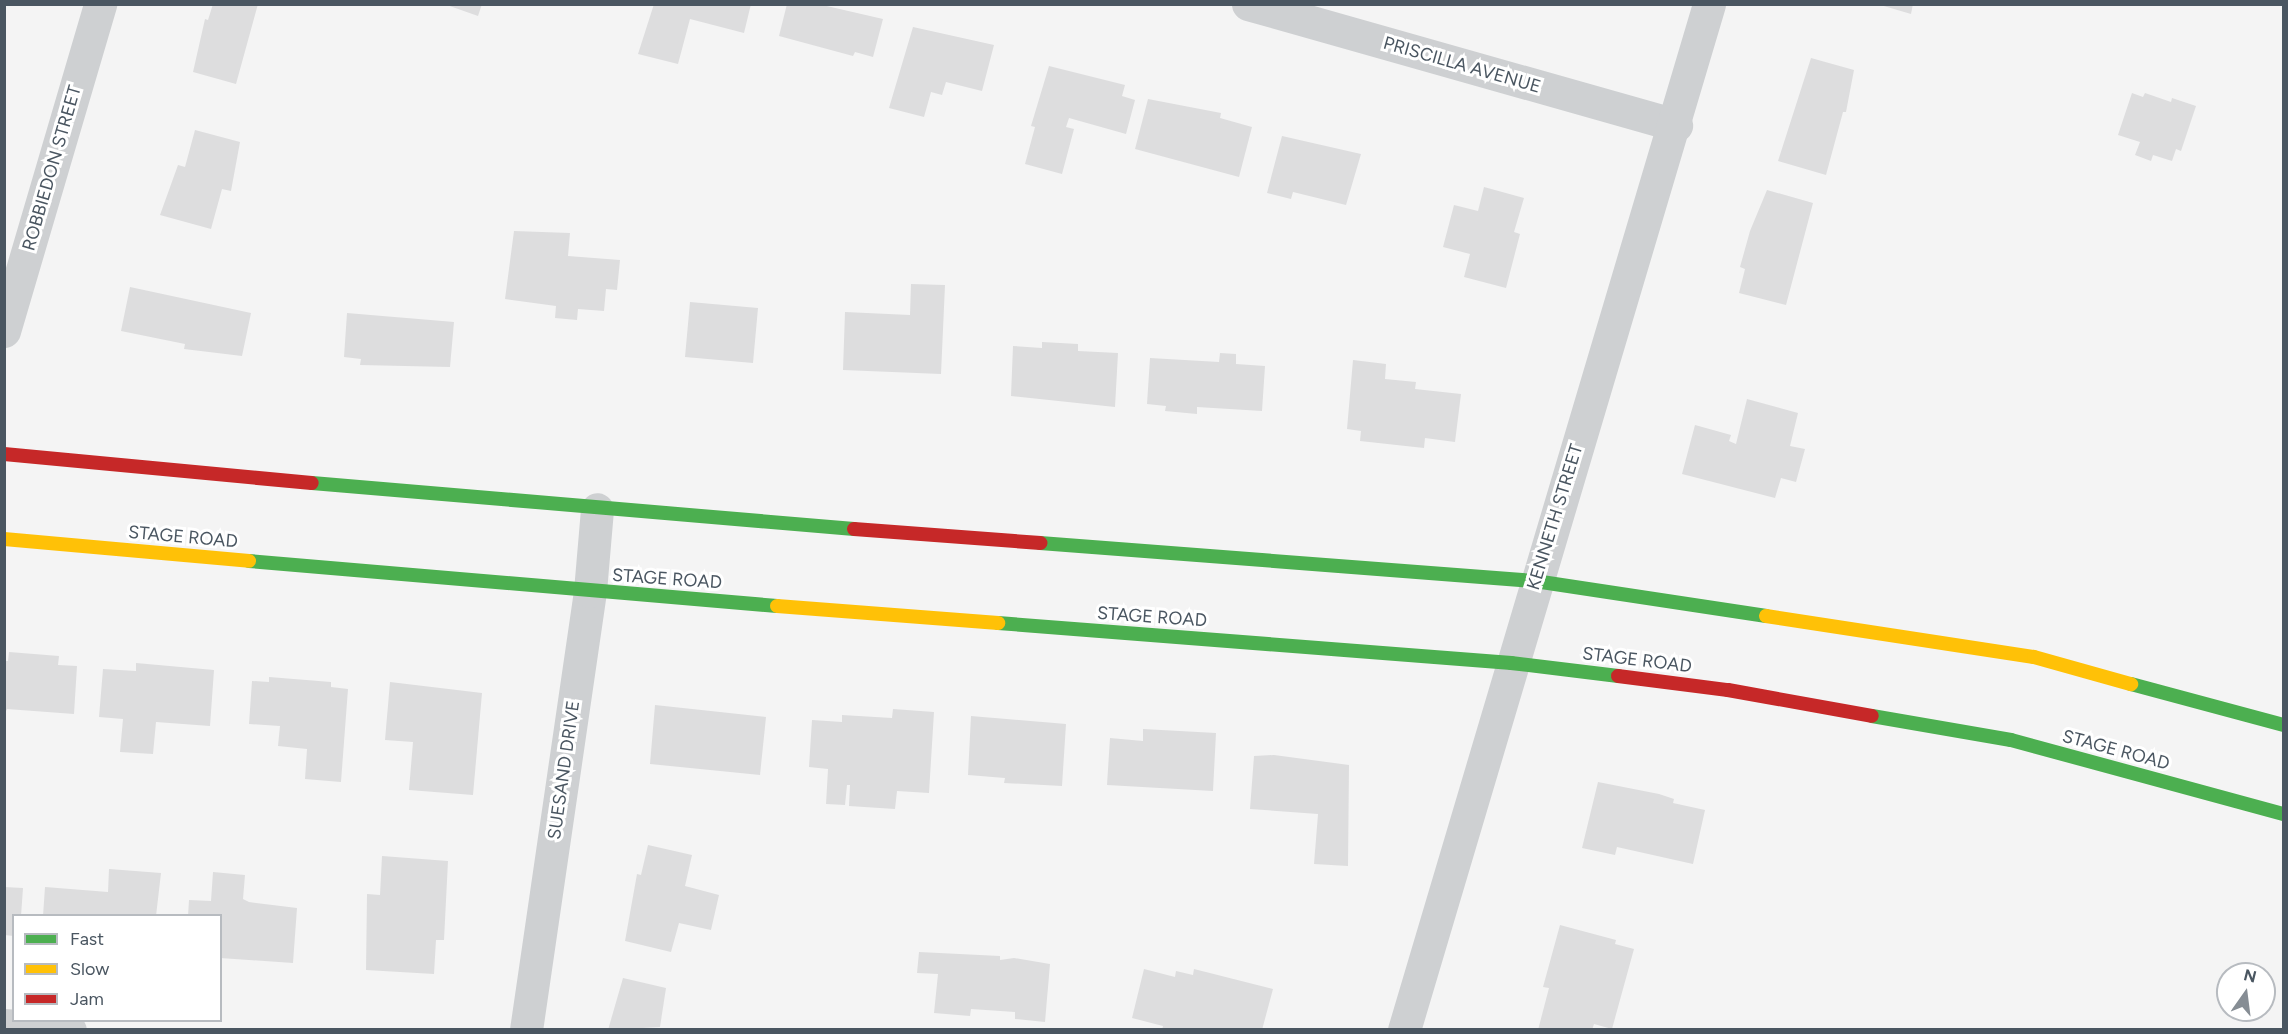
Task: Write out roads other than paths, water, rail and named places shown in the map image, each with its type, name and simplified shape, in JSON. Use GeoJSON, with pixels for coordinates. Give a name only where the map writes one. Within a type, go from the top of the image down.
{"type":"FeatureCollection","features":[{"type":"Feature","properties":{"kind":"main road"},"geometry":{"type":"LineString","coordinates":[[4,454],[597,509],[1535,580],[2034,657],[2283,725]]}},
{"type":"Feature","properties":{"kind":"main road","name":"STAGE ROAD"},"geometry":{"type":"LineString","coordinates":[[4,539],[590,591],[1511,663],[1728,690],[2011,740],[2283,814]]}},
{"type":"Feature","properties":{"kind":"street","name":"ROBBIEDON STREET"},"geometry":{"type":"LineString","coordinates":[[4,332],[100,4]]}},
{"type":"Feature","properties":{"kind":"street","name":"PRISCILLA AVENUE"},"geometry":{"type":"LineString","coordinates":[[1248,4],[1676,125]]}},
{"type":"Feature","properties":{"kind":"street","name":"KENNETH STREET"},"geometry":{"type":"LineString","coordinates":[[1404,1029],[1535,580],[1676,125],[1709,4]]}},
{"type":"Feature","properties":{"kind":"street","name":"SUESAND DRIVE"},"geometry":{"type":"LineString","coordinates":[[526,1029],[590,591],[597,509]]}},
{"type":"Feature","properties":{"kind":"street"},"geometry":{"type":"LineString","coordinates":[[4,1025],[70,1029]]}}]}
